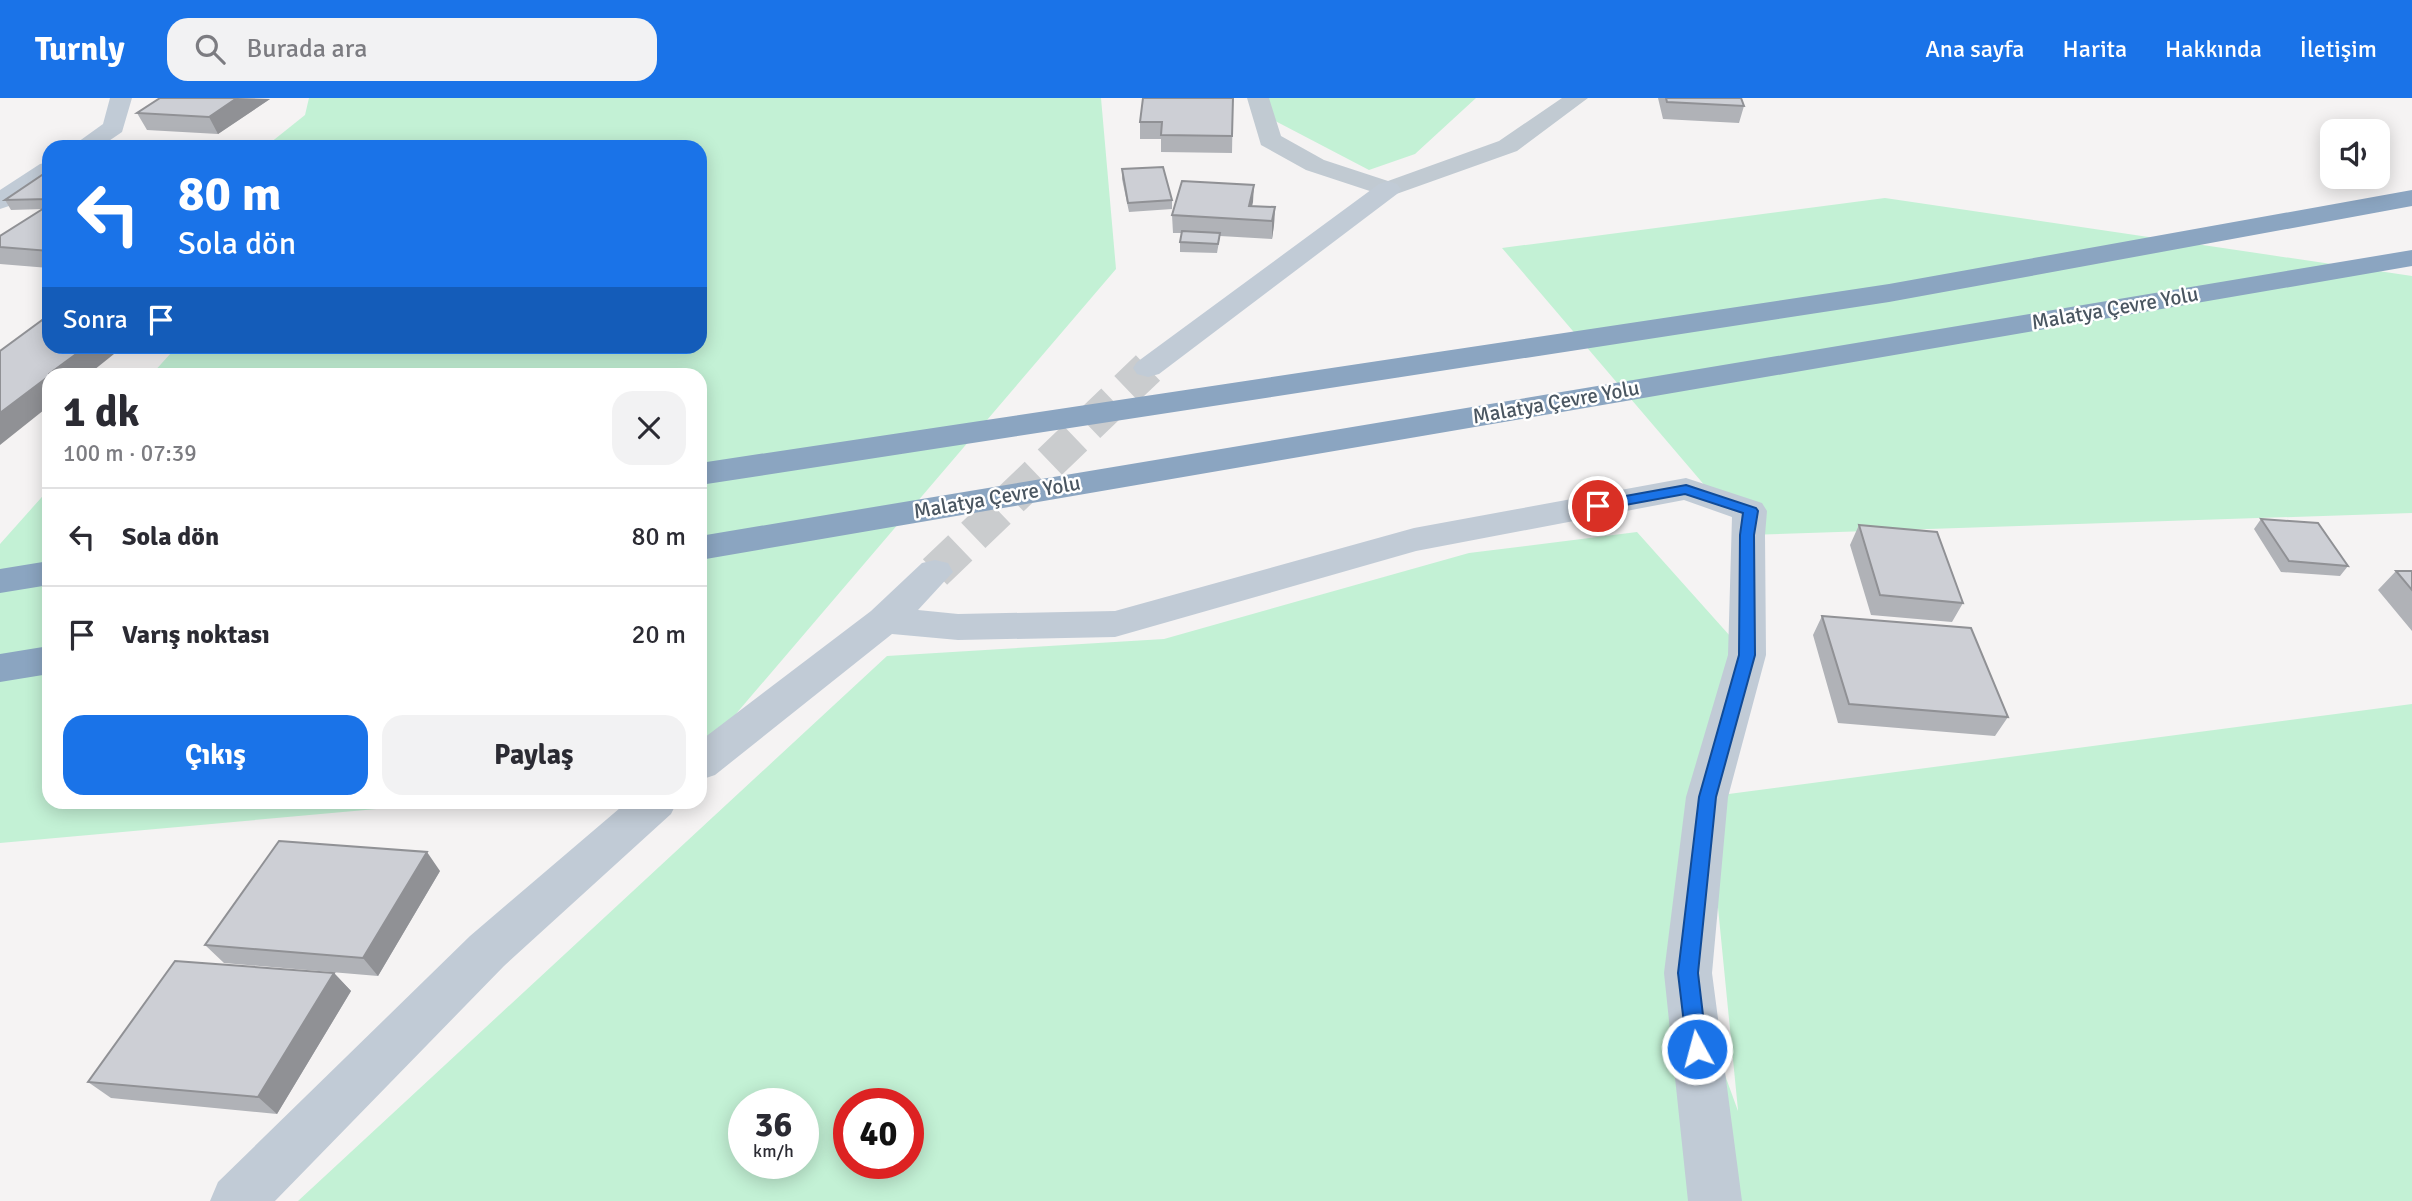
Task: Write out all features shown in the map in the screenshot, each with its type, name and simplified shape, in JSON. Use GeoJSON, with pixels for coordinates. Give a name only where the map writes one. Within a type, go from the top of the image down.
{"type":"FeatureCollection","features":[{"type":"Feature","properties":{"kind":"highway"},"geometry":{"type":"LineString","coordinates":[[707,473],[1889,293],[2412,198]]}},
{"type":"Feature","properties":{"kind":"highway","name":"Malatya Çevre Yolu"},"geometry":{"type":"LineString","coordinates":[[707,547],[2412,258]]}},
{"type":"Feature","properties":{"kind":"highway"},"geometry":{"type":"LineString","coordinates":[[0,581],[42,574]]}},
{"type":"Feature","properties":{"kind":"highway"},"geometry":{"type":"LineString","coordinates":[[0,668],[42,661]]}},
{"type":"Feature","properties":{"kind":"street"},"geometry":{"type":"LineString","coordinates":[[94,140],[114,127],[121,98]]}},
{"type":"Feature","properties":{"kind":"street"},"geometry":{"type":"LineString","coordinates":[[1258,98],[1270,140],[1315,165],[1388,188]]}},
{"type":"Feature","properties":{"kind":"street"},"geometry":{"type":"LineString","coordinates":[[1148,368],[1388,188],[1508,146],[1577,98]]}},
{"type":"Feature","properties":{"kind":"street"},"geometry":{"type":"LineString","coordinates":[[0,201],[42,174]]}},
{"type":"Feature","properties":{"kind":"street"},"geometry":{"type":"LineString","coordinates":[[884,621],[958,627],[1115,624],[1413,540],[1686,489],[1751,511],[1747,535],[1747,655],[1707,797],[1688,973],[1715,1201]]}},
{"type":"Feature","properties":{"kind":"street"},"geometry":{"type":"LineString","coordinates":[[707,759],[884,621],[935,572]]}},
{"type":"Feature","properties":{"kind":"street"},"geometry":{"type":"LineString","coordinates":[[237,1201],[487,951],[648,809]]}},
{"type":"Feature","properties":{"kind":"green space"},"geometry":{"type":"Polygon","coordinates":[[[309,98],[1101,98],[1116,269],[707,748],[707,368],[157,368],[170,354],[707,354],[707,140],[274,140],[305,115],[309,98]]]}},
{"type":"Feature","properties":{"kind":"green space"},"geometry":{"type":"Polygon","coordinates":[[[1259,98],[1476,98],[1415,154],[1369,170],[1262,114],[1259,98]]]}},
{"type":"Feature","properties":{"kind":"green space"},"geometry":{"type":"Polygon","coordinates":[[[1885,198],[2412,276],[2412,513],[1747,535],[1502,248],[1885,198]]]}},
{"type":"Feature","properties":{"kind":"green space"},"geometry":{"type":"Polygon","coordinates":[[[42,497],[42,809],[376,809],[0,843],[0,544],[42,497]]]}},
{"type":"Feature","properties":{"kind":"green space"},"geometry":{"type":"Polygon","coordinates":[[[1637,532],[1747,655],[1721,795],[2412,704],[2412,1201],[298,1201],[887,656],[1164,639],[1469,553],[1637,532]],[[1712,847],[1688,973],[1738,1110],[1712,847]]]}},
{"type":"Feature","properties":{"kind":"building"},"geometry":{"type":"Polygon","coordinates":[[[160,98],[237,98],[209,117],[137,113],[160,98]]]}},
{"type":"Feature","properties":{"kind":"building"},"geometry":{"type":"Polygon","coordinates":[[[1143,98],[1233,98],[1232,136],[1161,135],[1162,122],[1140,122],[1143,98]]]}},
{"type":"Feature","properties":{"kind":"building"},"geometry":{"type":"Polygon","coordinates":[[[1666,98],[1741,98],[1744,106],[1667,102],[1666,98]]]}},
{"type":"Feature","properties":{"kind":"building"},"geometry":{"type":"Polygon","coordinates":[[[1163,167],[1172,200],[1128,203],[1122,169],[1163,167]]]}},
{"type":"Feature","properties":{"kind":"building"},"geometry":{"type":"Polygon","coordinates":[[[42,175],[42,199],[5,200],[42,175]]]}},
{"type":"Feature","properties":{"kind":"building"},"geometry":{"type":"Polygon","coordinates":[[[1182,181],[1254,185],[1249,206],[1275,207],[1272,221],[1172,215],[1182,181]]]}},
{"type":"Feature","properties":{"kind":"building"},"geometry":{"type":"Polygon","coordinates":[[[42,209],[42,250],[0,247],[0,236],[42,209]]]}},
{"type":"Feature","properties":{"kind":"building"},"geometry":{"type":"Polygon","coordinates":[[[1182,231],[1220,233],[1218,244],[1180,242],[1182,231]]]}},
{"type":"Feature","properties":{"kind":"building"},"geometry":{"type":"Polygon","coordinates":[[[42,320],[42,354],[76,354],[57,368],[42,368],[42,381],[0,413],[0,351],[42,320]]]}},
{"type":"Feature","properties":{"kind":"building"},"geometry":{"type":"Polygon","coordinates":[[[2261,519],[2318,523],[2348,566],[2289,561],[2261,519]]]}},
{"type":"Feature","properties":{"kind":"building"},"geometry":{"type":"Polygon","coordinates":[[[1859,525],[1937,532],[1963,603],[1880,595],[1859,525]]]}},
{"type":"Feature","properties":{"kind":"building"},"geometry":{"type":"Polygon","coordinates":[[[2396,571],[2412,571],[2412,590],[2396,571]]]}},
{"type":"Feature","properties":{"kind":"building"},"geometry":{"type":"Polygon","coordinates":[[[1822,616],[1971,628],[2008,717],[1849,704],[1822,616]]]}},
{"type":"Feature","properties":{"kind":"building"},"geometry":{"type":"Polygon","coordinates":[[[279,841],[427,852],[363,958],[205,945],[279,841]]]}},
{"type":"Feature","properties":{"kind":"building"},"geometry":{"type":"Polygon","coordinates":[[[175,961],[334,973],[258,1097],[88,1082],[175,961]]]}},
{"type":"Feature","properties":{"kind":"tunnel"},"geometry":{"type":"LineString","coordinates":[[935,572],[1148,368]]}},
{"type":"Feature","properties":{"kind":"route"},"geometry":{"type":"LineString","coordinates":[[1598,506],[1686,489],[1751,511],[1747,535],[1747,655],[1707,797],[1688,973],[1697,1049]]}}]}
